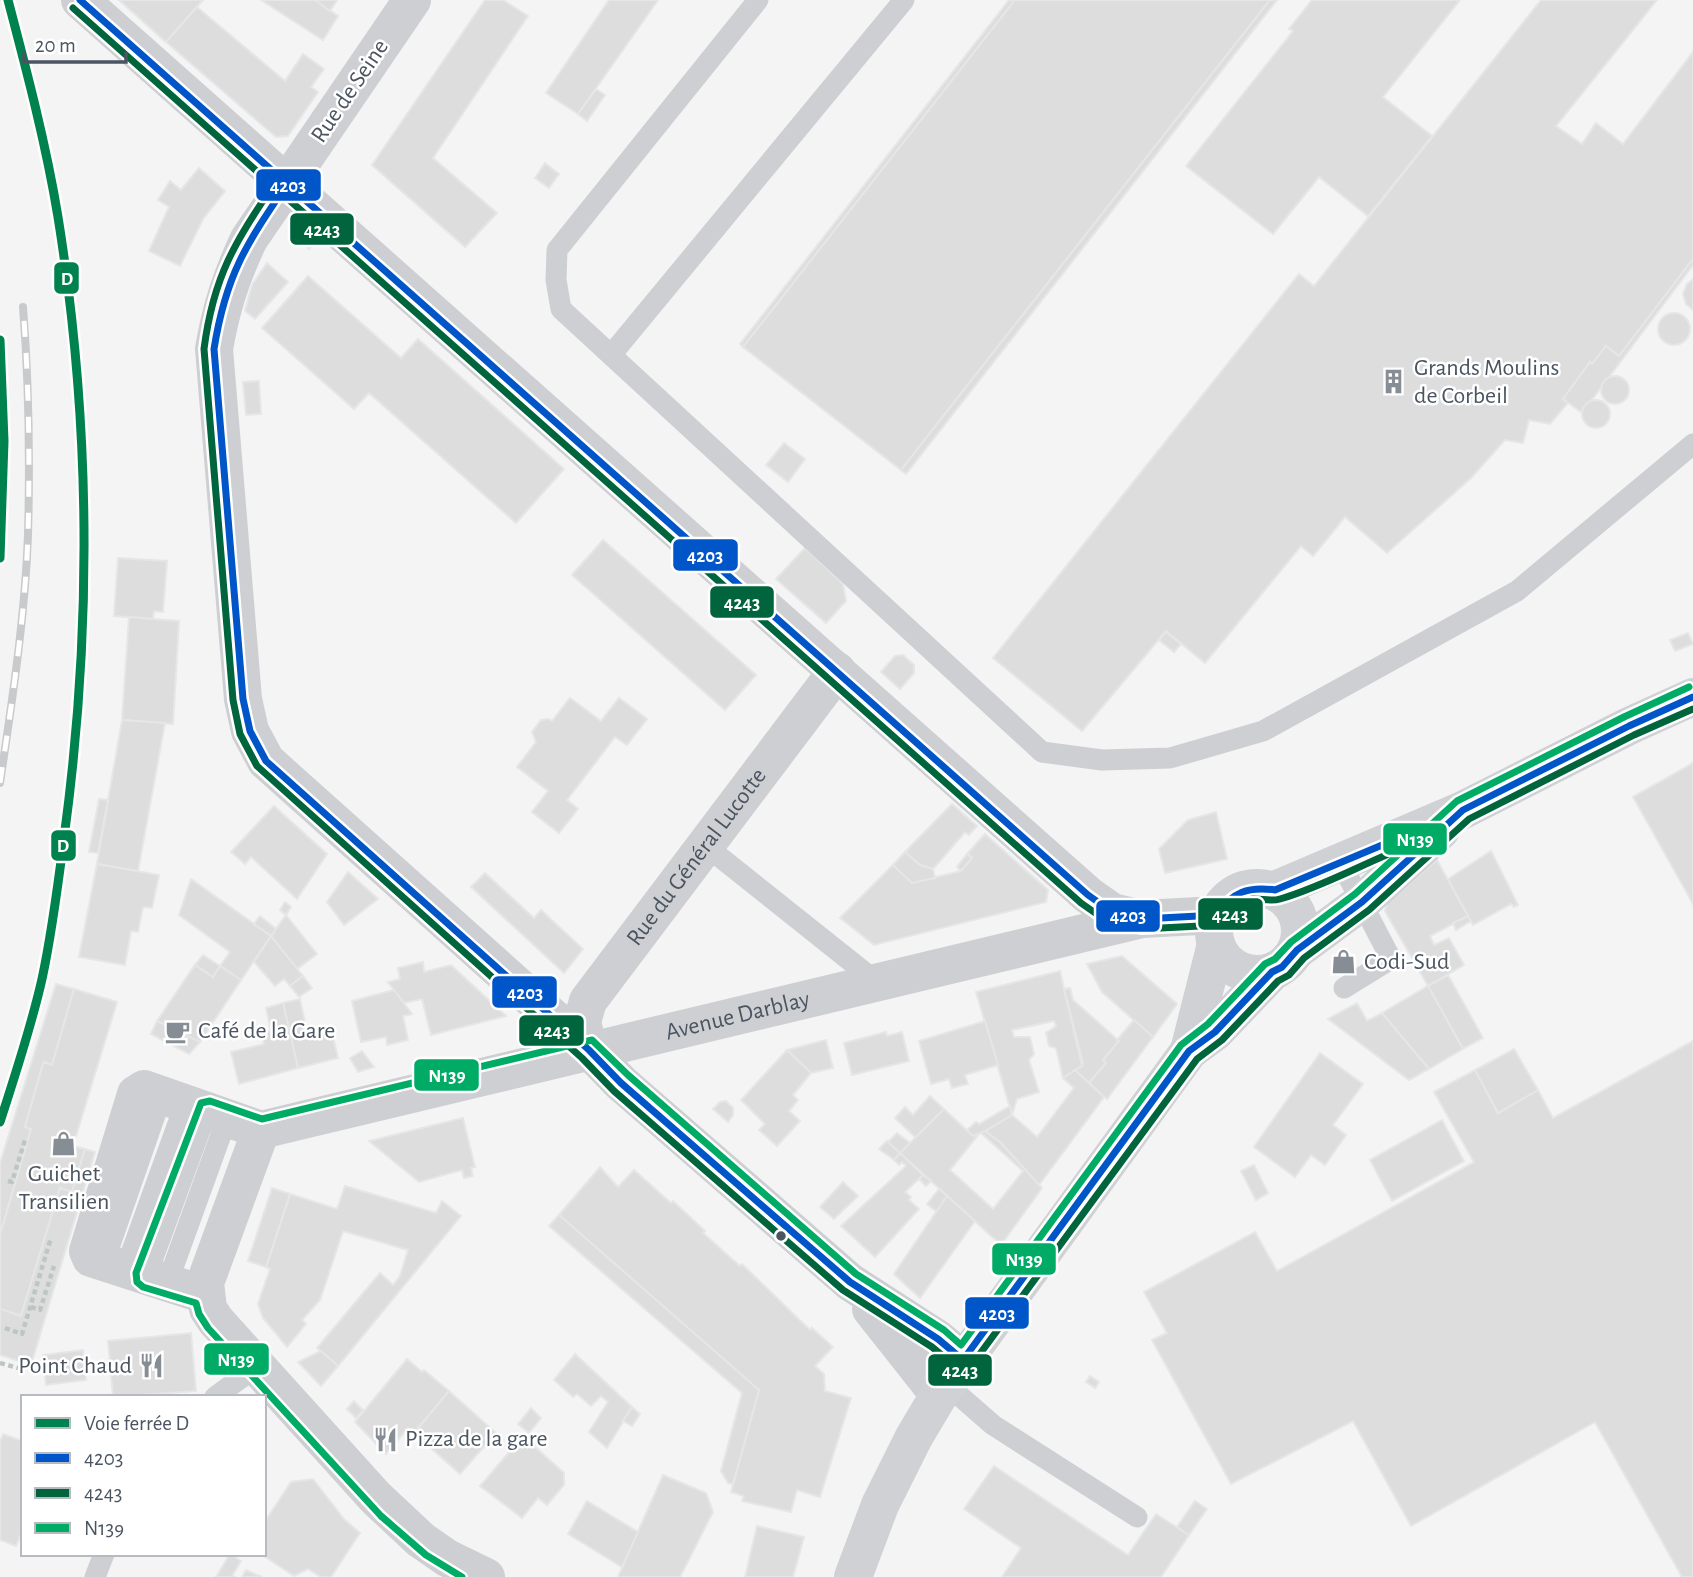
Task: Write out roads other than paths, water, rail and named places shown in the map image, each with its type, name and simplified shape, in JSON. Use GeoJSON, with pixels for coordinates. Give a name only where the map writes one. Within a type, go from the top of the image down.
{"type":"FeatureCollection","features":[{"type":"Feature","properties":{"kind":"main road"},"geometry":{"type":"LineString","coordinates":[[1275,890],[1463,810],[1629,726],[1693,697]]}},
{"type":"Feature","properties":{"kind":"main road"},"geometry":{"type":"LineString","coordinates":[[853,1577],[880,1505],[949,1380],[1189,1051],[1215,1032],[1285,961],[1362,902],[1463,810]]}},
{"type":"Feature","properties":{"kind":"main road"},"geometry":{"type":"LineString","coordinates":[[1189,1051],[1216,930],[1224,903],[1241,891],[1261,887],[1275,890],[1287,898],[1298,916],[1301,936],[1285,961],[1258,975],[1232,966],[1222,957],[1216,930]]}},
{"type":"Feature","properties":{"kind":"street"},"geometry":{"type":"LineString","coordinates":[[80,0],[1088,895],[1112,912],[1142,919]]}},
{"type":"Feature","properties":{"kind":"street","name":"Rue de Seine"},"geometry":{"type":"LineString","coordinates":[[412,0],[249,239],[232,273],[220,310],[214,349],[243,699],[250,731],[266,761],[589,1050],[621,1083],[850,1282],[938,1339],[949,1380]]}},
{"type":"Feature","properties":{"kind":"street","name":"Rue du Général Lucotte"},"geometry":{"type":"LineString","coordinates":[[589,1050],[582,1022],[588,1001],[837,671]]}},
{"type":"Feature","properties":{"kind":"street","name":"Avenue Darblay"},"geometry":{"type":"LineString","coordinates":[[127,1265],[123,1136],[136,1094],[144,1089],[208,1112],[589,1050],[1142,919],[1216,930]]}},
{"type":"Feature","properties":{"kind":"street"},"geometry":{"type":"LineString","coordinates":[[208,1112],[208,1309],[256,1367],[308,1420],[376,1498],[421,1540],[444,1568],[486,1577]]}},
{"type":"Feature","properties":{"kind":"street"},"geometry":{"type":"LineString","coordinates":[[127,1265],[208,1283]]}},
{"type":"Feature","properties":{"kind":"lane"},"geometry":{"type":"LineString","coordinates":[[758,0],[557,250],[556,280],[561,309],[1042,752],[1102,760],[1170,758],[1263,731],[1517,591],[1693,444]]}},
{"type":"Feature","properties":{"kind":"lane"},"geometry":{"type":"LineString","coordinates":[[611,355],[904,0]]}},
{"type":"Feature","properties":{"kind":"lane"},"geometry":{"type":"LineString","coordinates":[[706,845],[878,983]]}},
{"type":"Feature","properties":{"kind":"lane"},"geometry":{"type":"LineString","coordinates":[[1341,863],[1391,960],[1345,988]]}},
{"type":"Feature","properties":{"kind":"lane"},"geometry":{"type":"LineString","coordinates":[[127,1265],[208,1112]]}},
{"type":"Feature","properties":{"kind":"lane"},"geometry":{"type":"LineString","coordinates":[[127,1265],[208,1112]]}},
{"type":"Feature","properties":{"kind":"lane"},"geometry":{"type":"LineString","coordinates":[[218,1395],[256,1367]]}},
{"type":"Feature","properties":{"kind":"lane"},"geometry":{"type":"LineString","coordinates":[[949,1380],[993,1425],[1137,1517]]}},
{"type":"Feature","properties":{"kind":"lane"},"geometry":{"type":"LineString","coordinates":[[94,1577],[102,1556]]}},
{"type":"Feature","properties":{"kind":"railway"},"geometry":{"type":"LineString","coordinates":[[0,783],[21,628],[28,535],[29,421],[23,307]]}},
{"type":"Feature","properties":{"kind":"railway"},"geometry":{"type":"LineString","coordinates":[[0,505],[4,441]]}},
{"type":"Feature","properties":{"kind":"rail line","name":"D"},"geometry":{"type":"LineString","coordinates":[[0,1122],[38,997],[57,891],[80,683],[84,528],[77,372],[58,217],[42,135],[8,0]]}},
{"type":"Feature","properties":{"kind":"rail line","name":"D"},"geometry":{"type":"LineString","coordinates":[[0,340],[4,441],[0,558]]}},
{"type":"Feature","properties":{"kind":"place","name":"Grands Moulins de Corbeil"},"geometry":{"type":"Point","coordinates":[1394,382]}},
{"type":"Feature","properties":{"kind":"place","name":"Codi-Sud"},"geometry":{"type":"Point","coordinates":[1344,962]}},
{"type":"Feature","properties":{"kind":"place","name":"Café de la Gare"},"geometry":{"type":"Point","coordinates":[178,1031]}},
{"type":"Feature","properties":{"kind":"place","name":"Guichet Transilien"},"geometry":{"type":"Point","coordinates":[64,1143]}},
{"type":"Feature","properties":{"kind":"place","name":"Point Chaud"},"geometry":{"type":"Point","coordinates":[152,1366]}},
{"type":"Feature","properties":{"kind":"place","name":"Pizza de la gare"},"geometry":{"type":"Point","coordinates":[385,1439]}}]}
